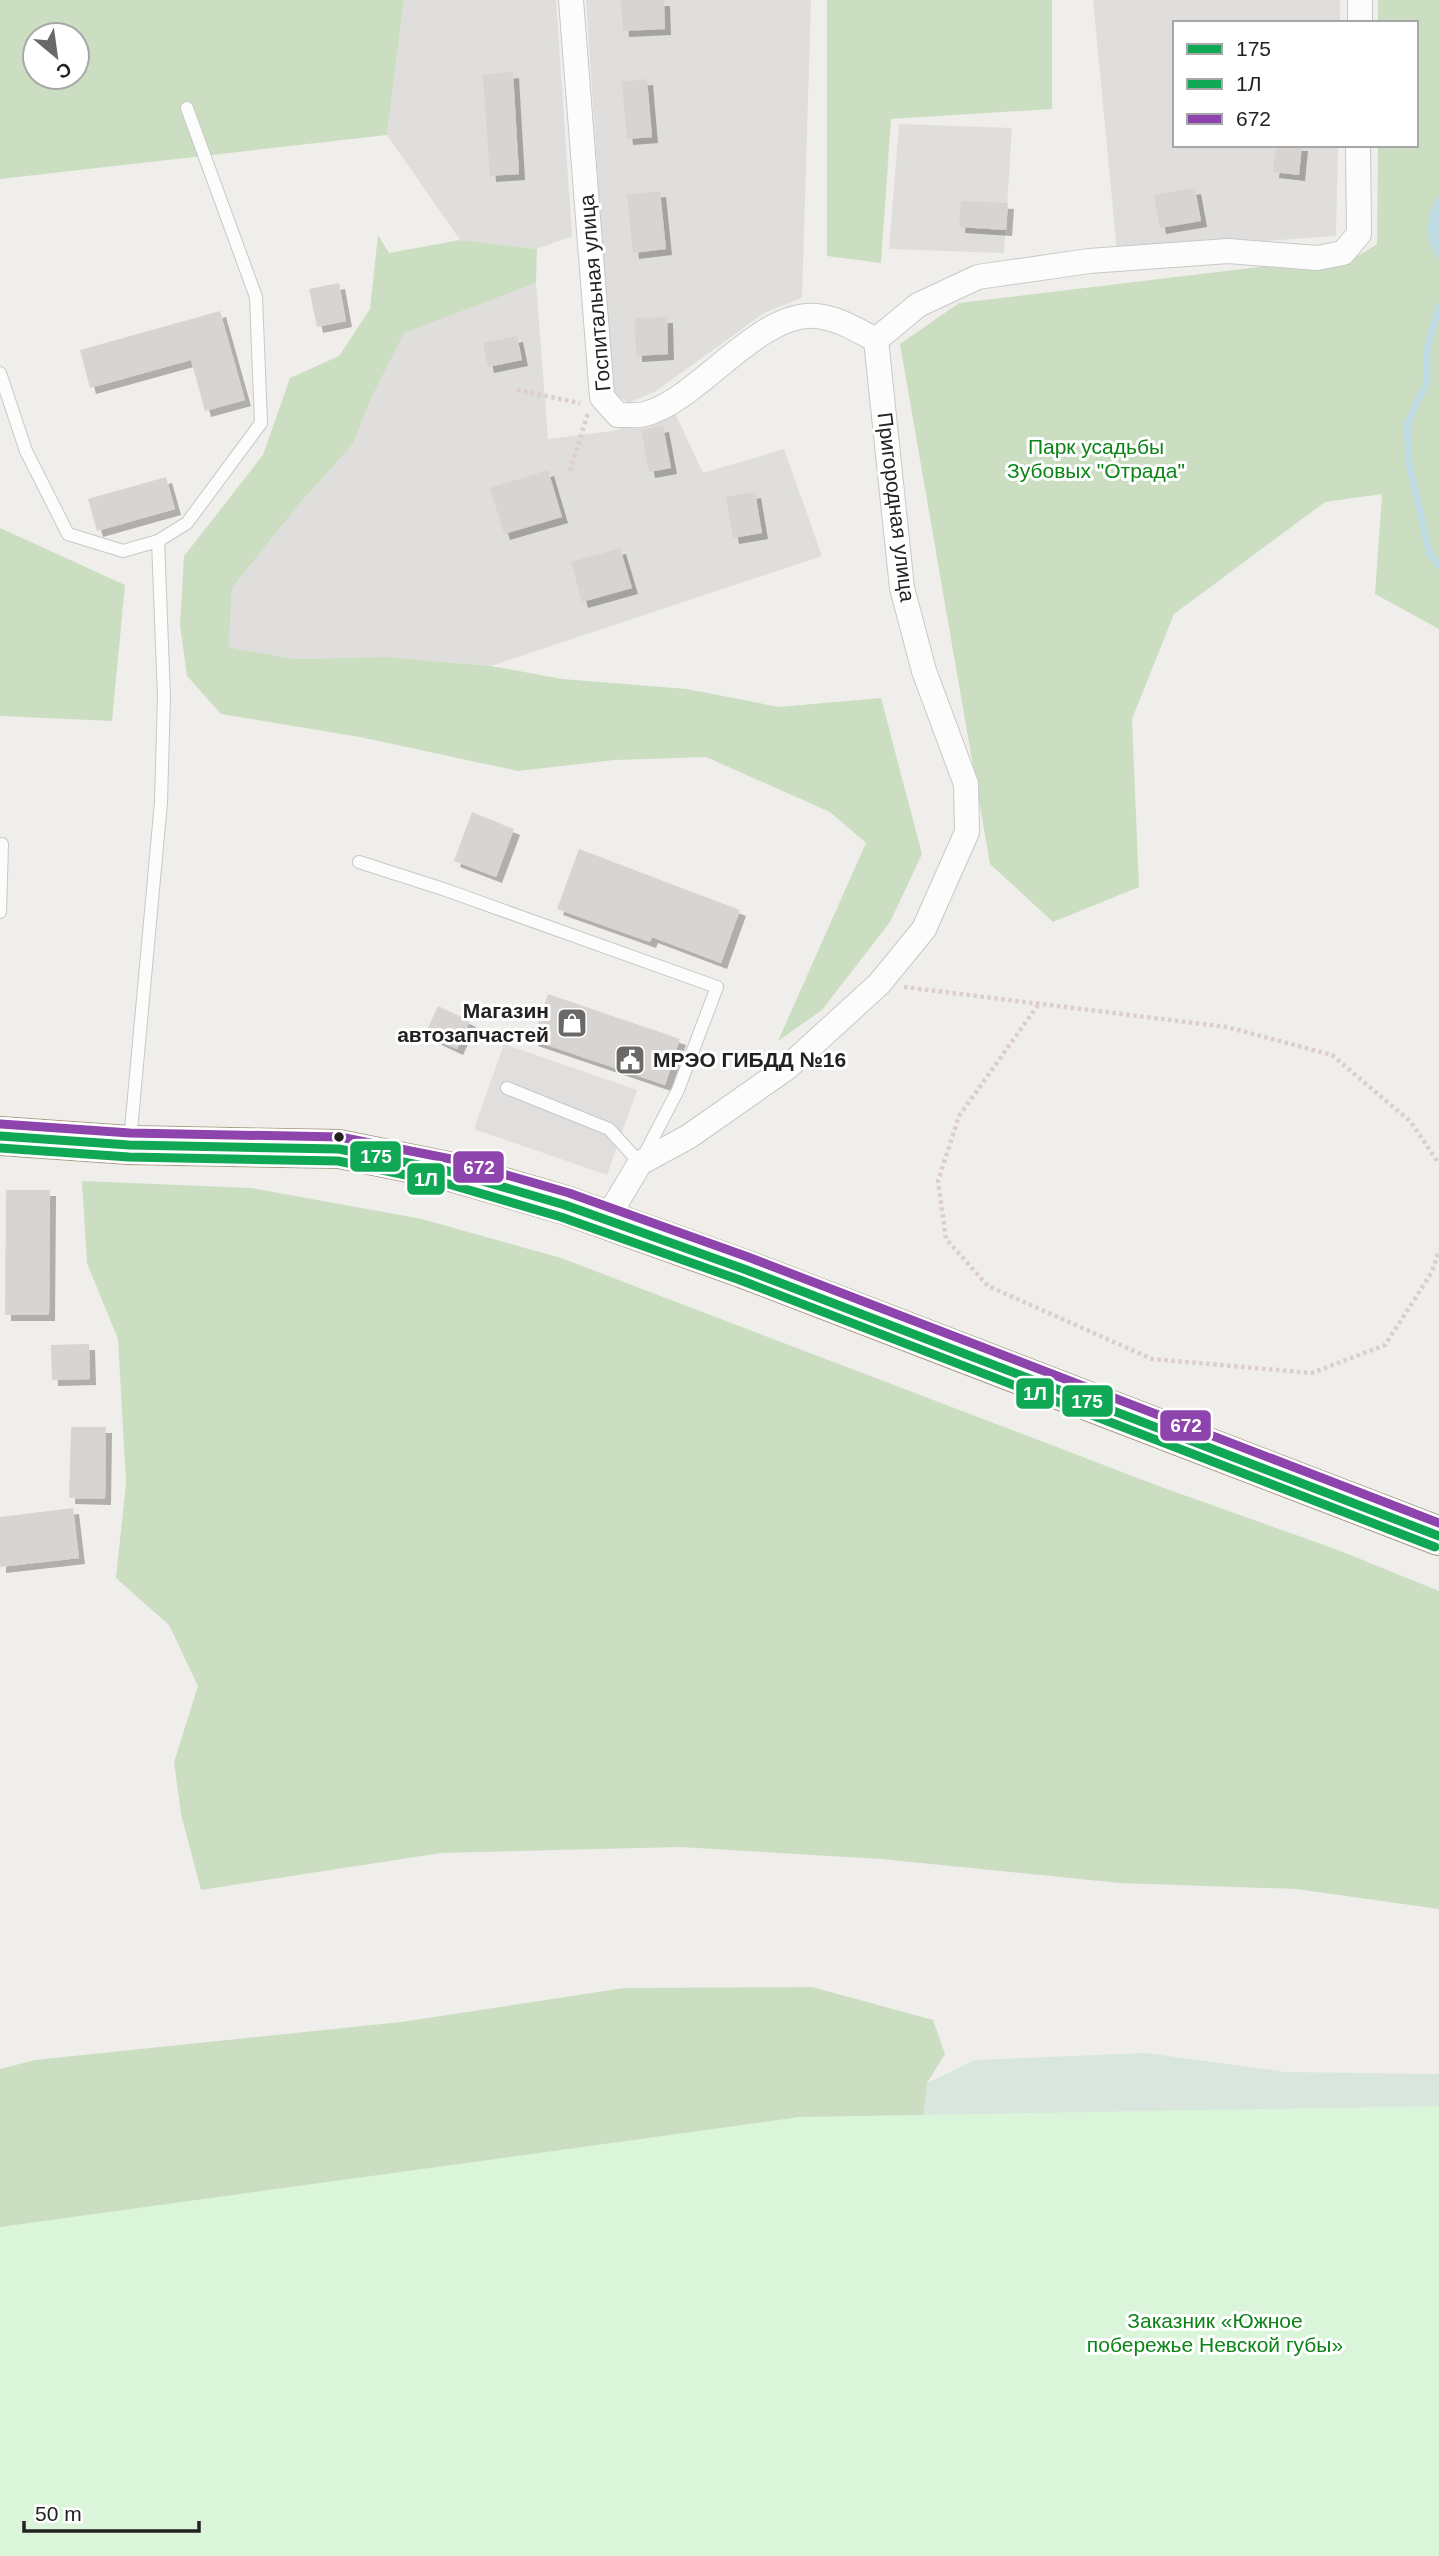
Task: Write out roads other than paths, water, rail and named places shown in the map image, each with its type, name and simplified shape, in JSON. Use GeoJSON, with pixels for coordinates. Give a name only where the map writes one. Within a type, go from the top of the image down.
{"type":"FeatureCollection","features":[{"type":"Feature","properties":{"kind":"main road"},"geometry":{"type":"LineString","coordinates":[[0,1136],[129,1145],[339,1149],[448,1171],[606,1220],[744,1269],[1439,1536]]}},
{"type":"Feature","properties":{"kind":"street","name":"Госпитальная улица"},"geometry":{"type":"LineString","coordinates":[[571,0],[602,397],[618,415],[644,415],[666,405],[782,322],[814,316],[842,322],[876,340]]}},
{"type":"Feature","properties":{"kind":"street"},"geometry":{"type":"LineString","coordinates":[[1360,0],[1360,21]]}},
{"type":"Feature","properties":{"kind":"street"},"geometry":{"type":"LineString","coordinates":[[876,340],[918,305],[978,277],[1089,261],[1214,252],[1317,258],[1343,253],[1359,234],[1358,147]]}},
{"type":"Feature","properties":{"kind":"street","name":"Пригородная улица"},"geometry":{"type":"LineString","coordinates":[[640,1163],[688,1137],[788,1067],[879,984],[924,929],[967,832],[966,784],[924,671],[902,588],[876,340]]}},
{"type":"Feature","properties":{"kind":"street"},"geometry":{"type":"LineString","coordinates":[[606,1220],[640,1163]]}},
{"type":"Feature","properties":{"kind":"lane"},"geometry":{"type":"LineString","coordinates":[[0,373],[26,451],[68,534],[123,551],[158,541],[187,523],[261,423],[256,298],[187,108]]}},
{"type":"Feature","properties":{"kind":"lane"},"geometry":{"type":"LineString","coordinates":[[129,1145],[161,802],[164,697],[158,541]]}},
{"type":"Feature","properties":{"kind":"lane"},"geometry":{"type":"LineString","coordinates":[[0,912],[2,844]]}},
{"type":"Feature","properties":{"kind":"lane"},"geometry":{"type":"LineString","coordinates":[[359,862],[717,987],[678,1090],[640,1163],[609,1129],[507,1088]]}},
{"type":"Feature","properties":{"kind":"water"},"geometry":{"type":"Polygon","coordinates":[[[1439,196],[1439,259],[1430,244],[1428,228],[1431,211],[1439,196]]]}},
{"type":"Feature","properties":{"kind":"waterway"},"geometry":{"type":"LineString","coordinates":[[1439,306],[1427,349],[1427,382],[1407,424],[1409,463],[1429,552],[1439,566]]}},
{"type":"Feature","properties":{"kind":"place","name":"Магазин автозапчастей"},"geometry":{"type":"Point","coordinates":[572,1023]}},
{"type":"Feature","properties":{"kind":"place","name":"МРЭО ГИБДД №16"},"geometry":{"type":"Point","coordinates":[630,1060]}},
{"type":"Feature","properties":{"kind":"park label","name":"Парк усадьбы Зубовых \"Отрада\""},"geometry":{"type":"Point","coordinates":[1096,459]}},
{"type":"Feature","properties":{"kind":"park label","name":"Заказник «Южное побережье Невской губы»"},"geometry":{"type":"Point","coordinates":[1215,2333]}}]}
